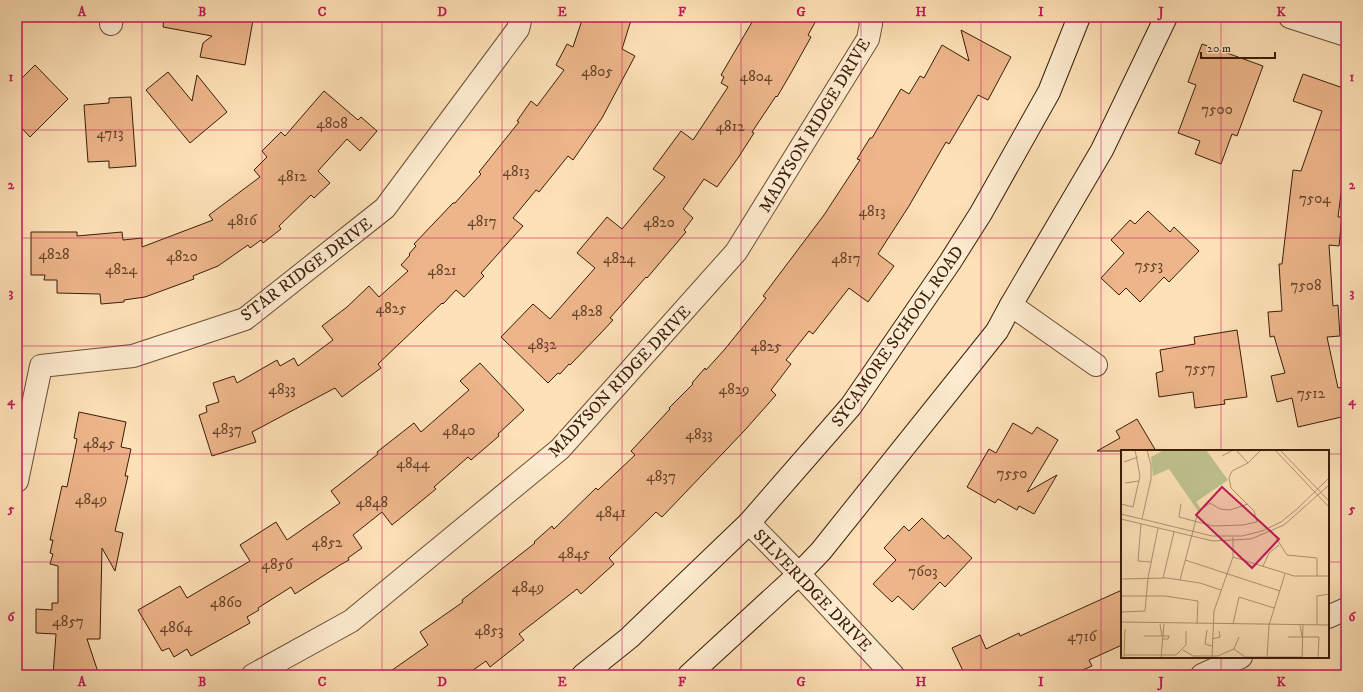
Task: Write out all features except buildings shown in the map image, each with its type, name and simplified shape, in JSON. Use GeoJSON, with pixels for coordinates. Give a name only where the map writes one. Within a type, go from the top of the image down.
{"type":"FeatureCollection","features":[{"type":"Feature","properties":{"kind":"street","name":"STAR RIDGE DRIVE"},"geometry":{"type":"LineString","coordinates":[[17,481],[41,366],[133,356],[245,319],[385,208],[518,29],[521,17]]}},
{"type":"Feature","properties":{"kind":"street","name":"MADYSON RIDGE DRIVE"},"geometry":{"type":"LineString","coordinates":[[253,675],[351,621],[560,449],[736,252],[868,39],[871,24],[869,17]]}},
{"type":"Feature","properties":{"kind":"street","name":"SYCAMORE SCHOOL ROAD"},"geometry":{"type":"LineString","coordinates":[[583,675],[628,638],[749,523],[851,406],[950,262],[981,213],[1049,92],[1079,17]]}},
{"type":"Feature","properties":{"kind":"street"},"geometry":{"type":"LineString","coordinates":[[689,675],[821,552],[997,331],[1102,150],[1166,17]]}},
{"type":"Feature","properties":{"kind":"street"},"geometry":{"type":"LineString","coordinates":[[1290,17],[1346,35]]}},
{"type":"Feature","properties":{"kind":"street"},"geometry":{"type":"LineString","coordinates":[[1011,305],[1096,365]]}},
{"type":"Feature","properties":{"kind":"street","name":"SILVERIDGE DRIVE"},"geometry":{"type":"LineString","coordinates":[[749,523],[799,574],[893,675]]}},
{"type":"Feature","properties":{"kind":"street"},"geometry":{"type":"LineString","coordinates":[[1329,617],[1346,609]]}},
{"type":"Feature","properties":{"kind":"street"},"geometry":{"type":"LineString","coordinates":[[1202,675],[1239,658]]}}]}
